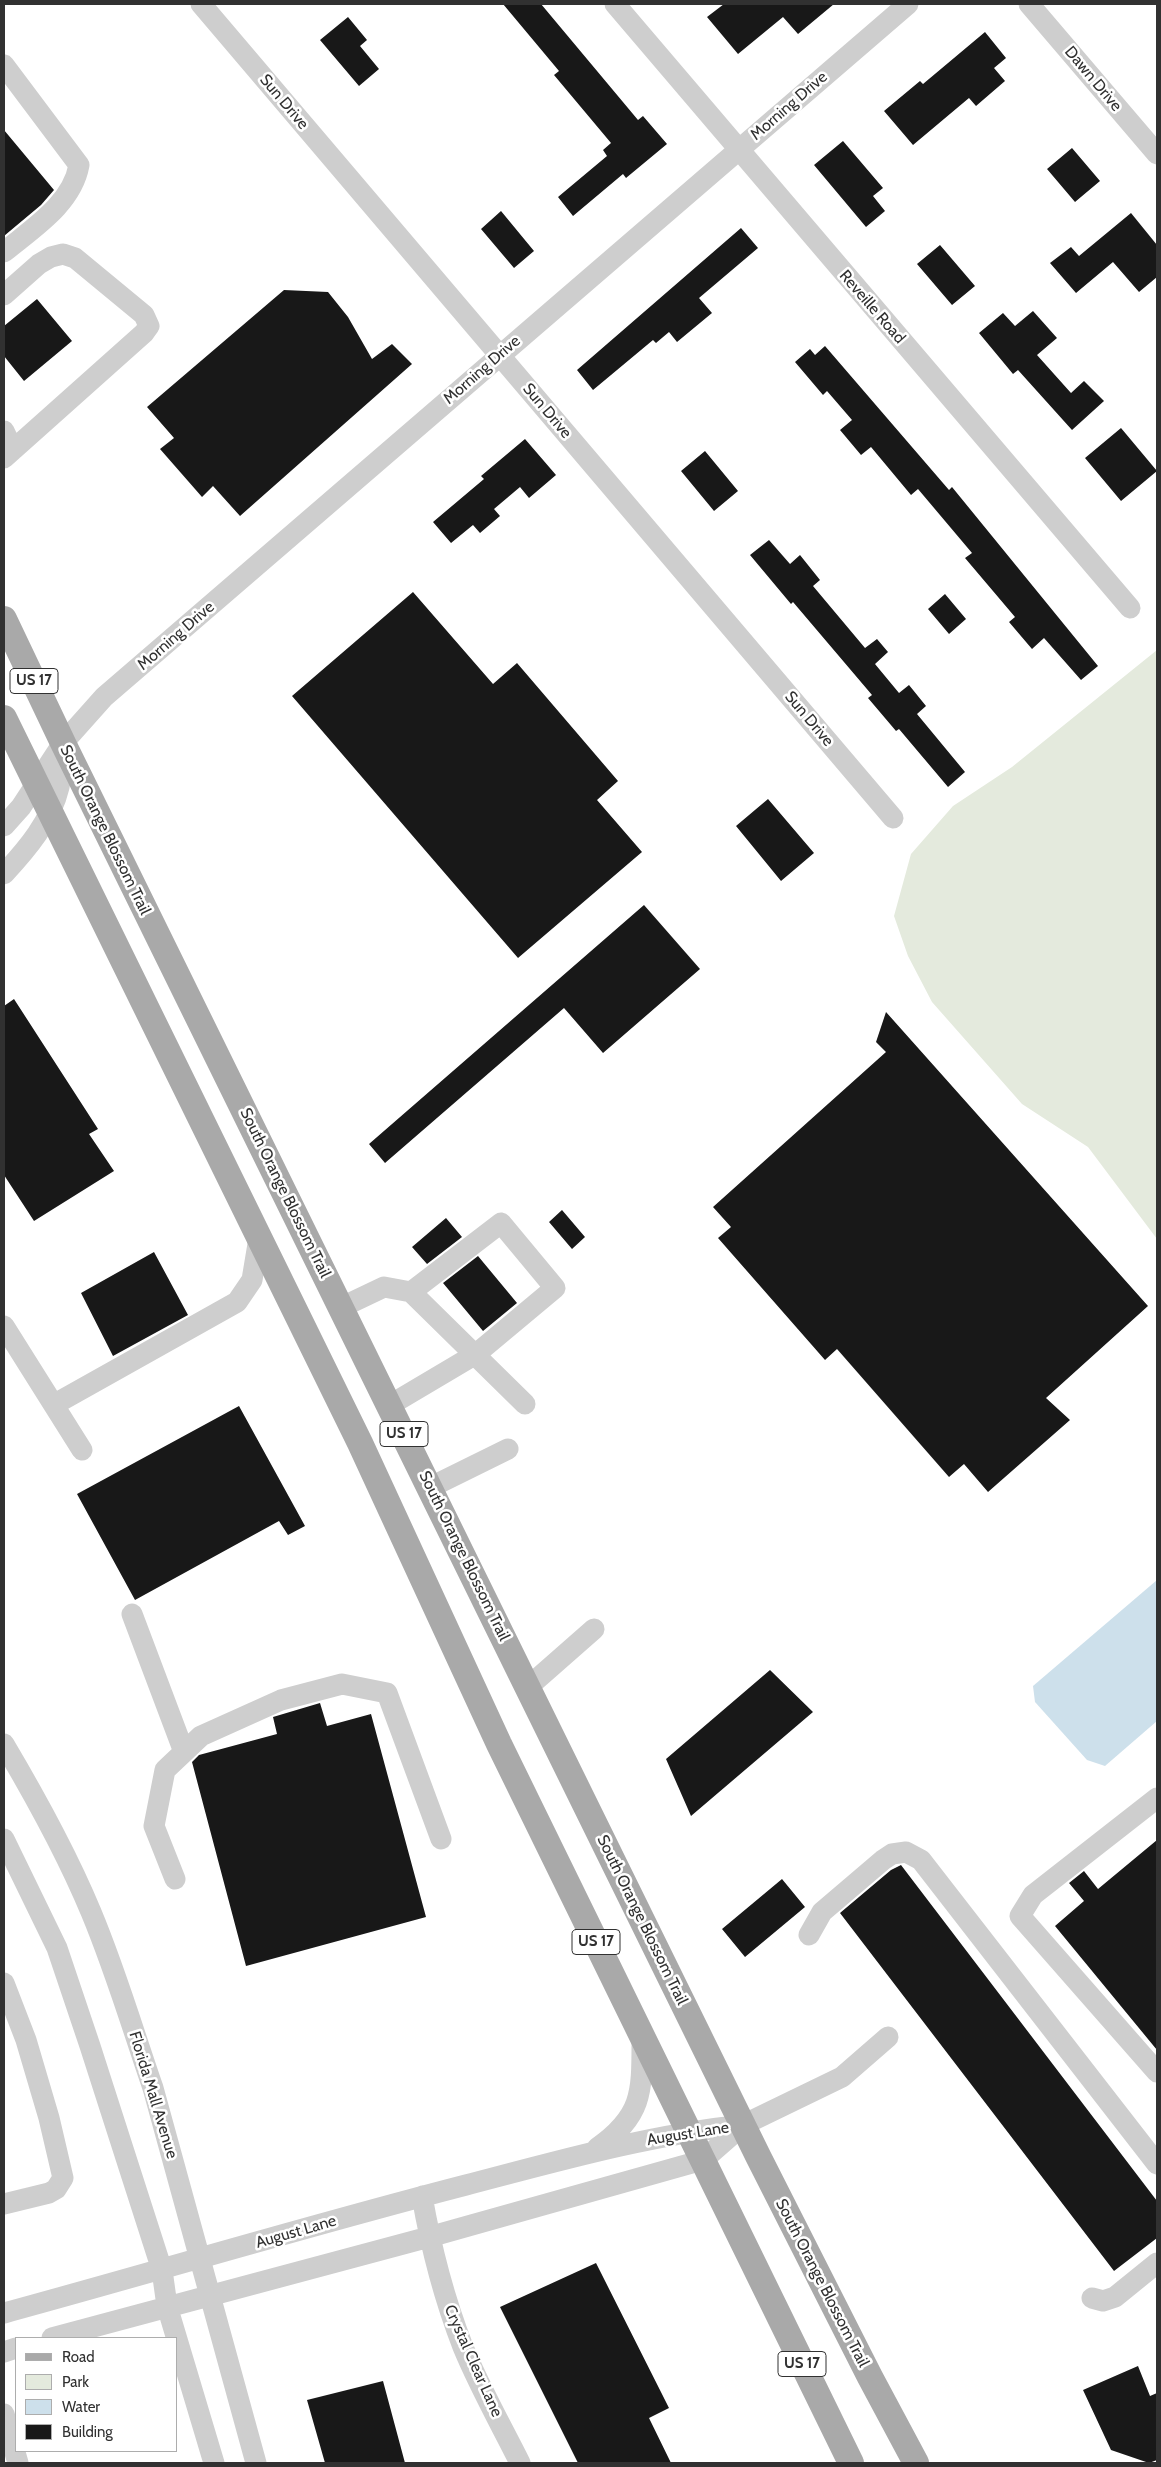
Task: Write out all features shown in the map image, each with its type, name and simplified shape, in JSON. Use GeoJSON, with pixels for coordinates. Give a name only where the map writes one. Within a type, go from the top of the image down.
{"type":"FeatureCollection","features":[{"type":"Feature","properties":{"kind":"main road","name":"South Orange Blossom Trail"},"geometry":{"type":"LineString","coordinates":[[4,619],[62,743],[431,1487],[743,2125],[870,2377],[916,2463]]}},
{"type":"Feature","properties":{"kind":"main road","name":"US 17"},"geometry":{"type":"LineString","coordinates":[[5,724],[377,1478],[499,1744],[850,2463]]}},
{"type":"Feature","properties":{"kind":"street","name":"Sun Drive"},"geometry":{"type":"LineString","coordinates":[[201,4],[893,818]]}},
{"type":"Feature","properties":{"kind":"street","name":"Reveille Road"},"geometry":{"type":"LineString","coordinates":[[615,4],[738,151],[1130,608]]}},
{"type":"Feature","properties":{"kind":"street","name":"Morning Drive"},"geometry":{"type":"LineString","coordinates":[[4,826],[21,808],[62,743],[104,697],[908,4]]}},
{"type":"Feature","properties":{"kind":"street","name":"Dawn Drive"},"geometry":{"type":"LineString","coordinates":[[1029,4],[1157,154]]}},
{"type":"Feature","properties":{"kind":"street"},"geometry":{"type":"LineString","coordinates":[[4,65],[78,165],[77,175],[66,198],[4,252]]}},
{"type":"Feature","properties":{"kind":"street"},"geometry":{"type":"LineString","coordinates":[[4,295],[39,264],[63,254],[75,258],[144,315],[149,326],[144,333],[9,454],[4,431]]}},
{"type":"Feature","properties":{"kind":"street"},"geometry":{"type":"LineString","coordinates":[[4,874],[36,836],[50,814],[59,786],[62,743]]}},
{"type":"Feature","properties":{"kind":"street"},"geometry":{"type":"LineString","coordinates":[[390,1404],[476,1354],[555,1288],[501,1223],[411,1292]]}},
{"type":"Feature","properties":{"kind":"street"},"geometry":{"type":"LineString","coordinates":[[55,1404],[236,1302],[252,1280],[259,1238]]}},
{"type":"Feature","properties":{"kind":"street"},"geometry":{"type":"LineString","coordinates":[[342,1307],[384,1287],[411,1292],[525,1404]]}},
{"type":"Feature","properties":{"kind":"street"},"geometry":{"type":"LineString","coordinates":[[4,1326],[55,1404],[82,1450]]}},
{"type":"Feature","properties":{"kind":"street"},"geometry":{"type":"LineString","coordinates":[[431,1487],[508,1449]]}},
{"type":"Feature","properties":{"kind":"street"},"geometry":{"type":"LineString","coordinates":[[132,1614],[184,1752]]}},
{"type":"Feature","properties":{"kind":"street"},"geometry":{"type":"LineString","coordinates":[[528,1687],[594,1629]]}},
{"type":"Feature","properties":{"kind":"street"},"geometry":{"type":"LineString","coordinates":[[175,1879],[154,1826],[164,1770],[201,1736],[280,1700],[342,1684],[387,1693],[441,1838]]}},
{"type":"Feature","properties":{"kind":"street","name":"Florida Mall Avenue"},"geometry":{"type":"LineString","coordinates":[[4,1744],[35,1796],[91,1912],[153,2088],[256,2463]]}},
{"type":"Feature","properties":{"kind":"street"},"geometry":{"type":"LineString","coordinates":[[1157,1798],[1032,1895],[1020,1916],[1157,2072]]}},
{"type":"Feature","properties":{"kind":"street"},"geometry":{"type":"LineString","coordinates":[[4,1839],[56,1948],[90,2046],[162,2270],[167,2306],[176,2337]]}},
{"type":"Feature","properties":{"kind":"street"},"geometry":{"type":"LineString","coordinates":[[809,1935],[822,1912],[883,1860],[892,1854],[906,1852],[921,1860],[1157,2164]]}},
{"type":"Feature","properties":{"kind":"street"},"geometry":{"type":"LineString","coordinates":[[4,1983],[26,2040],[49,2118],[62,2178],[60,2184],[49,2193],[5,2198]]}},
{"type":"Feature","properties":{"kind":"street"},"geometry":{"type":"LineString","coordinates":[[591,2153],[618,2134],[636,2108],[642,2072],[642,2036]]}},
{"type":"Feature","properties":{"kind":"street"},"geometry":{"type":"LineString","coordinates":[[743,2125],[842,2077],[888,2037]]}},
{"type":"Feature","properties":{"kind":"street","name":"August Lane"},"geometry":{"type":"LineString","coordinates":[[4,2313],[200,2260],[422,2196],[591,2153],[688,2131],[743,2125]]}},
{"type":"Feature","properties":{"kind":"street","name":"August Lane"},"geometry":{"type":"LineString","coordinates":[[56,2337],[429,2238],[703,2160],[743,2125]]}},
{"type":"Feature","properties":{"kind":"street","name":"Crystal Clear Lane"},"geometry":{"type":"LineString","coordinates":[[422,2196],[429,2238],[446,2298],[464,2348],[520,2463]]}},
{"type":"Feature","properties":{"kind":"street"},"geometry":{"type":"LineString","coordinates":[[1092,2298],[1103,2300],[1115,2297],[1157,2263]]}},
{"type":"Feature","properties":{"kind":"street"},"geometry":{"type":"LineString","coordinates":[[178,2343],[214,2463]]}},
{"type":"Feature","properties":{"kind":"street"},"geometry":{"type":"LineString","coordinates":[[4,2414],[18,2463]]}},
{"type":"Feature","properties":{"kind":"green space"},"geometry":{"type":"Polygon","coordinates":[[[1157,650],[1157,1239],[1088,1147],[1022,1104],[932,1002],[908,956],[894,916],[911,854],[953,806],[1012,767],[1157,650]]]}},
{"type":"Feature","properties":{"kind":"water"},"geometry":{"type":"Polygon","coordinates":[[[1157,1580],[1157,1721],[1105,1766],[1087,1760],[1035,1702],[1033,1686],[1157,1580]]]}},
{"type":"Feature","properties":{"kind":"building"},"geometry":{"type":"Polygon","coordinates":[[[503,4],[541,4],[638,120],[643,116],[667,144],[626,178],[623,174],[573,216],[558,197],[607,156],[603,150],[611,143],[554,75],[559,71],[503,4]]]}},
{"type":"Feature","properties":{"kind":"building"},"geometry":{"type":"Polygon","coordinates":[[[724,4],[834,4],[798,34],[783,17],[738,54],[707,17],[724,4]]]}},
{"type":"Feature","properties":{"kind":"building"},"geometry":{"type":"Polygon","coordinates":[[[348,17],[367,40],[360,46],[379,69],[359,86],[320,40],[348,17]]]}},
{"type":"Feature","properties":{"kind":"building"},"geometry":{"type":"Polygon","coordinates":[[[985,32],[1006,58],[994,68],[1005,81],[976,106],[969,98],[913,145],[884,111],[920,81],[923,84],[985,32]]]}},
{"type":"Feature","properties":{"kind":"building"},"geometry":{"type":"Polygon","coordinates":[[[4,130],[54,190],[41,205],[4,236],[4,130]]]}},
{"type":"Feature","properties":{"kind":"building"},"geometry":{"type":"Polygon","coordinates":[[[843,141],[883,188],[873,196],[885,211],[866,227],[814,165],[843,141]]]}},
{"type":"Feature","properties":{"kind":"building"},"geometry":{"type":"Polygon","coordinates":[[[1072,148],[1100,181],[1075,202],[1047,169],[1072,148]]]}},
{"type":"Feature","properties":{"kind":"building"},"geometry":{"type":"Polygon","coordinates":[[[501,211],[534,251],[514,268],[481,229],[501,211]]]}},
{"type":"Feature","properties":{"kind":"building"},"geometry":{"type":"Polygon","coordinates":[[[1131,213],[1157,245],[1157,277],[1139,292],[1113,262],[1076,293],[1050,263],[1071,247],[1079,256],[1131,213]]]}},
{"type":"Feature","properties":{"kind":"building"},"geometry":{"type":"Polygon","coordinates":[[[741,228],[758,248],[699,298],[712,313],[677,342],[669,332],[656,343],[653,340],[593,390],[577,370],[741,228]]]}},
{"type":"Feature","properties":{"kind":"building"},"geometry":{"type":"Polygon","coordinates":[[[940,245],[975,286],[952,305],[917,264],[940,245]]]}},
{"type":"Feature","properties":{"kind":"building"},"geometry":{"type":"Polygon","coordinates":[[[284,290],[328,292],[348,317],[372,359],[392,344],[412,364],[240,516],[213,486],[202,497],[160,449],[174,438],[147,407],[284,290]]]}},
{"type":"Feature","properties":{"kind":"building"},"geometry":{"type":"Polygon","coordinates":[[[37,299],[72,341],[24,381],[4,356],[4,326],[37,299]]]}},
{"type":"Feature","properties":{"kind":"building"},"geometry":{"type":"Polygon","coordinates":[[[1033,311],[1057,338],[1037,355],[1071,393],[1084,381],[1104,401],[1072,430],[1018,370],[1013,374],[979,333],[1003,313],[1015,326],[1033,311]]]}},
{"type":"Feature","properties":{"kind":"building"},"geometry":{"type":"Polygon","coordinates":[[[825,346],[949,490],[952,487],[1098,666],[1081,680],[1044,638],[1032,649],[1009,622],[1015,617],[965,558],[972,553],[918,489],[911,495],[871,447],[861,455],[840,430],[852,420],[827,391],[823,395],[795,362],[810,349],[815,355],[825,346]]]}},
{"type":"Feature","properties":{"kind":"building"},"geometry":{"type":"Polygon","coordinates":[[[1121,428],[1157,471],[1121,501],[1085,458],[1121,428]]]}},
{"type":"Feature","properties":{"kind":"building"},"geometry":{"type":"Polygon","coordinates":[[[525,439],[556,475],[529,498],[520,487],[494,509],[500,516],[480,533],[473,525],[451,543],[433,522],[484,479],[481,476],[525,439]]]}},
{"type":"Feature","properties":{"kind":"building"},"geometry":{"type":"Polygon","coordinates":[[[705,451],[738,491],[714,511],[681,471],[705,451]]]}},
{"type":"Feature","properties":{"kind":"building"},"geometry":{"type":"Polygon","coordinates":[[[769,540],[790,564],[800,555],[820,580],[813,586],[865,648],[877,639],[888,652],[875,664],[899,693],[909,685],[926,706],[917,714],[965,772],[948,787],[899,729],[896,731],[868,698],[872,695],[793,602],[791,604],[750,555],[769,540]]]}},
{"type":"Feature","properties":{"kind":"building"},"geometry":{"type":"Polygon","coordinates":[[[413,592],[493,684],[517,663],[618,781],[597,800],[642,852],[518,958],[292,696],[413,592]]]}},
{"type":"Feature","properties":{"kind":"building"},"geometry":{"type":"Polygon","coordinates":[[[945,594],[966,619],[949,634],[928,609],[945,594]]]}},
{"type":"Feature","properties":{"kind":"building"},"geometry":{"type":"Polygon","coordinates":[[[768,799],[814,853],[781,881],[736,826],[768,799]]]}},
{"type":"Feature","properties":{"kind":"building"},"geometry":{"type":"Polygon","coordinates":[[[644,905],[700,969],[603,1053],[564,1008],[385,1163],[369,1144],[644,905]]]}},
{"type":"Feature","properties":{"kind":"building"},"geometry":{"type":"Polygon","coordinates":[[[14,999],[98,1129],[89,1134],[114,1171],[34,1221],[4,1175],[4,1006],[14,999]]]}},
{"type":"Feature","properties":{"kind":"building"},"geometry":{"type":"Polygon","coordinates":[[[886,1012],[1148,1306],[1046,1398],[1070,1420],[988,1492],[964,1464],[949,1477],[837,1349],[825,1360],[718,1238],[731,1227],[713,1207],[886,1052],[876,1042],[886,1012]]]}},
{"type":"Feature","properties":{"kind":"building"},"geometry":{"type":"Polygon","coordinates":[[[562,1210],[585,1237],[572,1249],[549,1222],[562,1210]]]}},
{"type":"Feature","properties":{"kind":"building"},"geometry":{"type":"Polygon","coordinates":[[[446,1218],[462,1237],[427,1264],[412,1247],[446,1218]]]}},
{"type":"Feature","properties":{"kind":"building"},"geometry":{"type":"Polygon","coordinates":[[[154,1252],[188,1315],[113,1356],[81,1293],[154,1252]]]}},
{"type":"Feature","properties":{"kind":"building"},"geometry":{"type":"Polygon","coordinates":[[[478,1256],[517,1303],[483,1331],[443,1283],[478,1256]]]}},
{"type":"Feature","properties":{"kind":"building"},"geometry":{"type":"Polygon","coordinates":[[[239,1406],[305,1526],[288,1535],[279,1521],[135,1600],[77,1494],[239,1406]]]}},
{"type":"Feature","properties":{"kind":"building"},"geometry":{"type":"Polygon","coordinates":[[[770,1670],[813,1712],[691,1816],[666,1759],[770,1670]]]}},
{"type":"Feature","properties":{"kind":"building"},"geometry":{"type":"Polygon","coordinates":[[[320,1703],[327,1726],[371,1714],[426,1917],[246,1966],[192,1762],[199,1755],[277,1734],[273,1717],[320,1703]]]}},
{"type":"Feature","properties":{"kind":"building"},"geometry":{"type":"Polygon","coordinates":[[[1157,1840],[1157,2050],[1055,1926],[1084,1901],[1069,1883],[1084,1871],[1098,1889],[1157,1840]]]}},
{"type":"Feature","properties":{"kind":"building"},"geometry":{"type":"Polygon","coordinates":[[[901,1865],[1157,2201],[1157,2238],[1114,2271],[840,1913],[891,1870],[901,1865]]]}},
{"type":"Feature","properties":{"kind":"building"},"geometry":{"type":"Polygon","coordinates":[[[782,1879],[805,1907],[745,1957],[722,1929],[782,1879]]]}},
{"type":"Feature","properties":{"kind":"building"},"geometry":{"type":"Polygon","coordinates":[[[596,2263],[669,2408],[649,2418],[671,2463],[578,2463],[500,2307],[596,2263]]]}},
{"type":"Feature","properties":{"kind":"building"},"geometry":{"type":"Polygon","coordinates":[[[1138,2366],[1150,2396],[1157,2393],[1157,2460],[1149,2463],[1111,2450],[1083,2390],[1138,2366]]]}},
{"type":"Feature","properties":{"kind":"building"},"geometry":{"type":"Polygon","coordinates":[[[383,2381],[405,2463],[325,2463],[307,2400],[383,2381]]]}}]}
